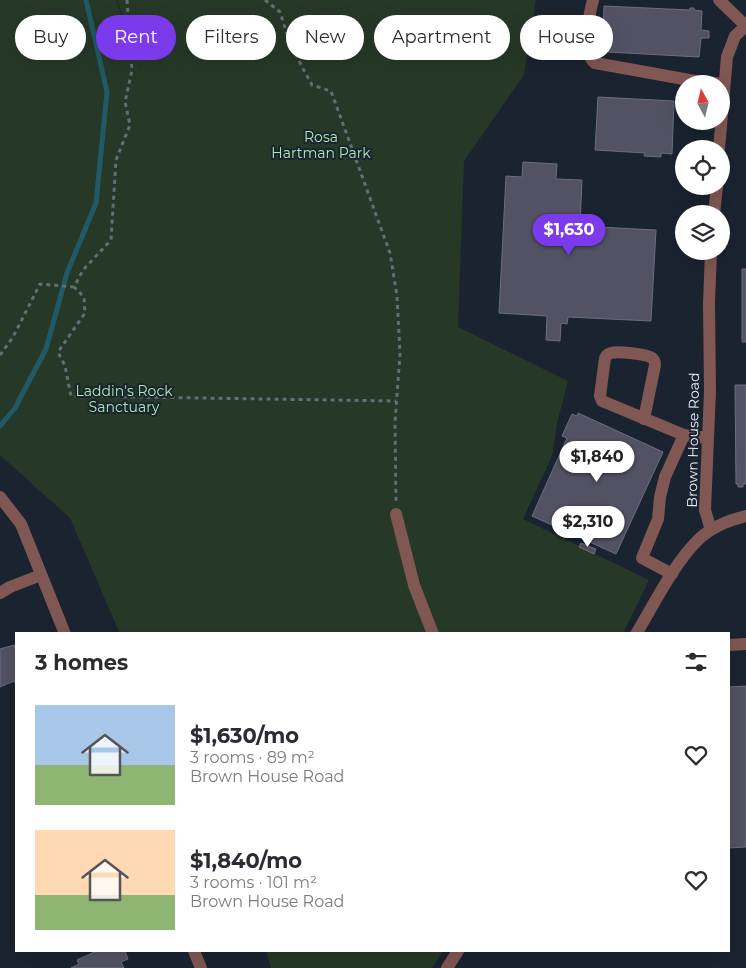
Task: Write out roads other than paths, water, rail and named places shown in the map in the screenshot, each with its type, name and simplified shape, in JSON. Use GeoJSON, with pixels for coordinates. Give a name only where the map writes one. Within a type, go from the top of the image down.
{"type":"FeatureCollection","features":[{"type":"Feature","properties":{"kind":"street"},"geometry":{"type":"LineString","coordinates":[[593,0],[586,46],[590,60],[595,63],[675,77]]}},
{"type":"Feature","properties":{"kind":"street"},"geometry":{"type":"LineString","coordinates":[[719,0],[746,26],[735,36],[730,46],[725,75]]}},
{"type":"Feature","properties":{"kind":"street","name":"Brown House Road"},"geometry":{"type":"LineString","coordinates":[[711,260],[705,510],[711,530]]}},
{"type":"Feature","properties":{"kind":"street"},"geometry":{"type":"LineString","coordinates":[[644,419],[655,365],[652,357],[613,352],[609,354],[605,358],[601,399],[644,419],[684,435],[708,438]]}},
{"type":"Feature","properties":{"kind":"street"},"geometry":{"type":"LineString","coordinates":[[672,574],[642,558],[658,518],[660,497],[665,477],[684,435]]}},
{"type":"Feature","properties":{"kind":"street"},"geometry":{"type":"LineString","coordinates":[[0,497],[21,524],[64,632]]}},
{"type":"Feature","properties":{"kind":"street"},"geometry":{"type":"LineString","coordinates":[[396,514],[414,585],[432,632]]}},
{"type":"Feature","properties":{"kind":"street"},"geometry":{"type":"LineString","coordinates":[[637,632],[672,574],[699,539],[711,530],[746,516]]}},
{"type":"Feature","properties":{"kind":"street"},"geometry":{"type":"LineString","coordinates":[[0,593],[41,575]]}},
{"type":"Feature","properties":{"kind":"street"},"geometry":{"type":"LineString","coordinates":[[730,645],[746,644]]}},
{"type":"Feature","properties":{"kind":"street"},"geometry":{"type":"LineString","coordinates":[[194,952],[201,968]]}},
{"type":"Feature","properties":{"kind":"street"},"geometry":{"type":"LineString","coordinates":[[446,968],[457,952]]}},
{"type":"Feature","properties":{"kind":"waterway"},"geometry":{"type":"LineString","coordinates":[[0,426],[15,408],[46,349],[67,273],[96,203],[107,92],[86,0]]}},
{"type":"Feature","properties":{"kind":"park label","name":"Rosa Hartman Park"},"geometry":{"type":"Point","coordinates":[321,146]}},
{"type":"Feature","properties":{"kind":"park label","name":"Laddin's Rock Sanctuary"},"geometry":{"type":"Point","coordinates":[124,400]}}]}
